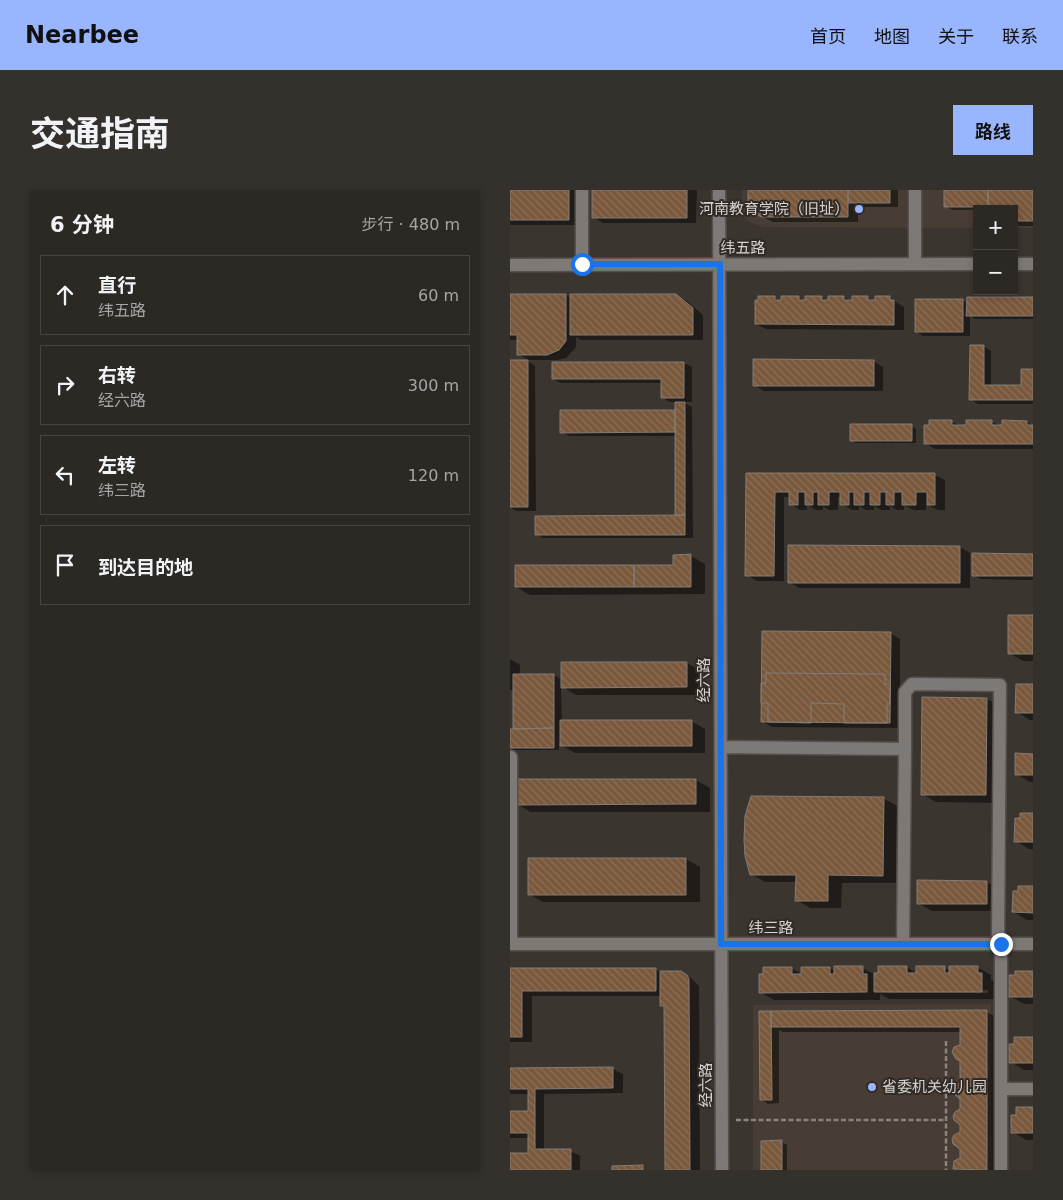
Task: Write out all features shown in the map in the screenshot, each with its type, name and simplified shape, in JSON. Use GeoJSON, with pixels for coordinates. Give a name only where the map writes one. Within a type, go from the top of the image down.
{"type":"FeatureCollection","features":[{"type":"Feature","properties":{"kind":"street"},"geometry":{"type":"LineString","coordinates":[[582,190],[582,264]]}},
{"type":"Feature","properties":{"kind":"street","name":"经六路"},"geometry":{"type":"LineString","coordinates":[[719,190],[722,1170]]}},
{"type":"Feature","properties":{"kind":"street"},"geometry":{"type":"LineString","coordinates":[[915,190],[915,264]]}},
{"type":"Feature","properties":{"kind":"street","name":"纬五路"},"geometry":{"type":"LineString","coordinates":[[510,265],[973,264]]}},
{"type":"Feature","properties":{"kind":"street"},"geometry":{"type":"LineString","coordinates":[[1018,264],[1033,264]]}},
{"type":"Feature","properties":{"kind":"street"},"geometry":{"type":"LineString","coordinates":[[903,944],[905,692],[912,684],[1000,686],[1001,1170]]}},
{"type":"Feature","properties":{"kind":"street"},"geometry":{"type":"LineString","coordinates":[[721,747],[905,749]]}},
{"type":"Feature","properties":{"kind":"street"},"geometry":{"type":"LineString","coordinates":[[511,757],[511,944]]}},
{"type":"Feature","properties":{"kind":"street","name":"纬三路"},"geometry":{"type":"LineString","coordinates":[[511,944],[1033,944]]}},
{"type":"Feature","properties":{"kind":"street"},"geometry":{"type":"LineString","coordinates":[[1001,1089],[1033,1089]]}},
{"type":"Feature","properties":{"kind":"path"},"geometry":{"type":"LineString","coordinates":[[946,1041],[946,1170]]}},
{"type":"Feature","properties":{"kind":"path"},"geometry":{"type":"LineString","coordinates":[[722,1120],[946,1120]]}},
{"type":"Feature","properties":{"kind":"shaded area","name":"河南教育学院（旧址）"},"geometry":{"type":"Polygon","coordinates":[[[742,190],[1033,190],[1033,228],[1018,228],[1018,205],[973,205],[973,228],[764,227],[753,224],[745,218],[742,209],[742,190]]]}},
{"type":"Feature","properties":{"kind":"shaded area","name":"省委机关幼儿园"},"geometry":{"type":"Polygon","coordinates":[[[991,1004],[991,1170],[753,1170],[753,1005],[991,1004]]]}},
{"type":"Feature","properties":{"kind":"building"},"geometry":{"type":"Polygon","coordinates":[[[510,190],[569,190],[569,220],[510,220],[510,190]]]}},
{"type":"Feature","properties":{"kind":"building"},"geometry":{"type":"Polygon","coordinates":[[[592,190],[687,190],[687,218],[592,218],[592,190]]]}},
{"type":"Feature","properties":{"kind":"building"},"geometry":{"type":"Polygon","coordinates":[[[748,190],[848,190],[848,217],[762,217],[752,213],[748,207],[748,190]]]}},
{"type":"Feature","properties":{"kind":"building"},"geometry":{"type":"Polygon","coordinates":[[[848,190],[890,190],[890,203],[848,203],[848,190]]]}},
{"type":"Feature","properties":{"kind":"building"},"geometry":{"type":"Polygon","coordinates":[[[944,190],[988,190],[988,205],[944,207],[944,190]]]}},
{"type":"Feature","properties":{"kind":"building"},"geometry":{"type":"Polygon","coordinates":[[[988,190],[1033,190],[1033,221],[1018,221],[1018,205],[988,205],[988,190]]]}},
{"type":"Feature","properties":{"kind":"building"},"geometry":{"type":"Polygon","coordinates":[[[510,294],[566,294],[566,341],[559,350],[547,355],[517,355],[517,335],[510,335],[510,294]]]}},
{"type":"Feature","properties":{"kind":"building"},"geometry":{"type":"Polygon","coordinates":[[[570,294],[676,294],[693,308],[693,335],[570,335],[570,294]]]}},
{"type":"Feature","properties":{"kind":"building"},"geometry":{"type":"Polygon","coordinates":[[[758,296],[775,296],[775,300],[781,300],[781,296],[799,296],[799,300],[805,300],[805,296],[822,296],[822,300],[828,300],[828,296],[844,296],[844,300],[852,300],[852,296],[868,296],[868,300],[875,300],[875,296],[890,296],[890,300],[894,300],[894,325],[755,324],[755,300],[758,300],[758,296]]]}},
{"type":"Feature","properties":{"kind":"building"},"geometry":{"type":"Polygon","coordinates":[[[967,297],[1033,297],[1033,316],[966,316],[967,297]]]}},
{"type":"Feature","properties":{"kind":"building"},"geometry":{"type":"Polygon","coordinates":[[[915,299],[963,299],[963,332],[915,332],[915,299]]]}},
{"type":"Feature","properties":{"kind":"building"},"geometry":{"type":"Polygon","coordinates":[[[970,345],[984,345],[984,385],[1021,385],[1021,369],[1033,369],[1033,400],[969,400],[970,345]]]}},
{"type":"Feature","properties":{"kind":"building"},"geometry":{"type":"Polygon","coordinates":[[[753,359],[874,360],[874,386],[753,386],[753,359]]]}},
{"type":"Feature","properties":{"kind":"building"},"geometry":{"type":"Polygon","coordinates":[[[510,360],[528,360],[528,507],[510,507],[510,360]]]}},
{"type":"Feature","properties":{"kind":"building"},"geometry":{"type":"Polygon","coordinates":[[[552,362],[684,362],[684,398],[661,398],[661,379],[552,379],[552,362]]]}},
{"type":"Feature","properties":{"kind":"building"},"geometry":{"type":"Polygon","coordinates":[[[675,402],[685,402],[685,515],[675,516],[675,402]]]}},
{"type":"Feature","properties":{"kind":"building"},"geometry":{"type":"Polygon","coordinates":[[[560,410],[675,410],[675,432],[560,433],[560,410]]]}},
{"type":"Feature","properties":{"kind":"building"},"geometry":{"type":"Polygon","coordinates":[[[929,420],[952,420],[952,425],[966,425],[966,420],[992,420],[992,425],[1002,425],[1002,420],[1027,421],[1027,425],[1033,425],[1033,444],[924,444],[924,425],[929,425],[929,420]]]}},
{"type":"Feature","properties":{"kind":"building"},"geometry":{"type":"Polygon","coordinates":[[[850,424],[912,424],[912,441],[850,441],[850,424]]]}},
{"type":"Feature","properties":{"kind":"building"},"geometry":{"type":"Polygon","coordinates":[[[746,473],[935,473],[935,505],[927,505],[927,492],[916,492],[916,505],[902,505],[902,492],[894,492],[894,505],[886,505],[886,492],[880,492],[880,505],[870,505],[870,492],[864,492],[864,505],[854,505],[854,492],[849,492],[849,505],[840,505],[840,492],[829,492],[829,505],[818,505],[818,492],[813,492],[813,505],[805,505],[805,492],[798,492],[798,505],[789,505],[789,492],[775,492],[774,576],[745,576],[746,473]]]}},
{"type":"Feature","properties":{"kind":"building"},"geometry":{"type":"Polygon","coordinates":[[[685,515],[685,535],[535,535],[535,516],[685,515]]]}},
{"type":"Feature","properties":{"kind":"building"},"geometry":{"type":"Polygon","coordinates":[[[788,545],[960,546],[960,583],[788,583],[788,545]]]}},
{"type":"Feature","properties":{"kind":"building"},"geometry":{"type":"Polygon","coordinates":[[[972,553],[1033,554],[1033,576],[972,576],[972,553]]]}},
{"type":"Feature","properties":{"kind":"building"},"geometry":{"type":"Polygon","coordinates":[[[691,554],[691,587],[634,587],[634,565],[673,565],[673,555],[691,554]]]}},
{"type":"Feature","properties":{"kind":"building"},"geometry":{"type":"Polygon","coordinates":[[[515,565],[634,565],[634,587],[515,587],[515,565]]]}},
{"type":"Feature","properties":{"kind":"building"},"geometry":{"type":"Polygon","coordinates":[[[1008,615],[1033,615],[1033,654],[1008,654],[1008,615]]]}},
{"type":"Feature","properties":{"kind":"building"},"geometry":{"type":"Polygon","coordinates":[[[762,631],[891,632],[890,723],[761,722],[762,631]]]}},
{"type":"Feature","properties":{"kind":"building"},"geometry":{"type":"Polygon","coordinates":[[[561,662],[687,662],[687,687],[561,688],[561,662]]]}},
{"type":"Feature","properties":{"kind":"building"},"geometry":{"type":"Polygon","coordinates":[[[766,673],[885,674],[885,684],[890,684],[890,704],[887,704],[887,723],[844,723],[844,704],[811,703],[811,723],[768,722],[768,703],[761,703],[761,683],[766,683],[766,673]]]}},
{"type":"Feature","properties":{"kind":"building"},"geometry":{"type":"Polygon","coordinates":[[[513,674],[554,674],[554,728],[513,729],[513,674]]]}},
{"type":"Feature","properties":{"kind":"building"},"geometry":{"type":"Polygon","coordinates":[[[1016,684],[1033,684],[1033,713],[1015,713],[1016,684]]]}},
{"type":"Feature","properties":{"kind":"building"},"geometry":{"type":"Polygon","coordinates":[[[922,697],[987,698],[986,795],[921,795],[922,697]]]}},
{"type":"Feature","properties":{"kind":"building"},"geometry":{"type":"Polygon","coordinates":[[[560,720],[692,720],[692,746],[560,746],[560,720]]]}},
{"type":"Feature","properties":{"kind":"building"},"geometry":{"type":"Polygon","coordinates":[[[554,728],[554,748],[510,748],[510,729],[554,728]]]}},
{"type":"Feature","properties":{"kind":"building"},"geometry":{"type":"Polygon","coordinates":[[[1015,753],[1033,754],[1033,775],[1015,775],[1015,753]]]}},
{"type":"Feature","properties":{"kind":"building"},"geometry":{"type":"Polygon","coordinates":[[[516,779],[696,779],[696,804],[516,805],[516,779]]]}},
{"type":"Feature","properties":{"kind":"building"},"geometry":{"type":"Polygon","coordinates":[[[751,796],[884,797],[883,876],[828,875],[828,901],[795,901],[796,875],[750,875],[745,856],[744,840],[745,816],[751,796]]]}},
{"type":"Feature","properties":{"kind":"building"},"geometry":{"type":"Polygon","coordinates":[[[1020,813],[1033,813],[1033,842],[1014,842],[1015,818],[1020,818],[1020,813]]]}},
{"type":"Feature","properties":{"kind":"building"},"geometry":{"type":"Polygon","coordinates":[[[528,858],[686,858],[686,895],[528,895],[528,858]]]}},
{"type":"Feature","properties":{"kind":"building"},"geometry":{"type":"Polygon","coordinates":[[[917,880],[987,881],[987,904],[917,904],[917,880]]]}},
{"type":"Feature","properties":{"kind":"building"},"geometry":{"type":"Polygon","coordinates":[[[1018,886],[1033,886],[1033,913],[1012,912],[1013,891],[1018,891],[1018,886]]]}},
{"type":"Feature","properties":{"kind":"building"},"geometry":{"type":"Polygon","coordinates":[[[834,966],[863,966],[863,974],[867,974],[867,992],[759,993],[759,974],[763,974],[763,967],[792,967],[792,974],[801,974],[801,967],[830,967],[830,974],[834,974],[834,966]]]}},
{"type":"Feature","properties":{"kind":"building"},"geometry":{"type":"Polygon","coordinates":[[[878,966],[907,966],[907,973],[916,973],[916,966],[945,966],[945,973],[949,973],[949,966],[978,966],[978,973],[982,973],[982,992],[874,992],[874,973],[878,973],[878,966]]]}},
{"type":"Feature","properties":{"kind":"building"},"geometry":{"type":"Polygon","coordinates":[[[510,968],[656,968],[656,991],[522,991],[522,1037],[510,1037],[510,968]]]}},
{"type":"Feature","properties":{"kind":"building"},"geometry":{"type":"Polygon","coordinates":[[[660,971],[681,971],[689,979],[690,1170],[665,1170],[664,1006],[660,1006],[660,971]]]}},
{"type":"Feature","properties":{"kind":"building"},"geometry":{"type":"Polygon","coordinates":[[[1015,971],[1033,971],[1033,997],[1009,997],[1009,975],[1015,975],[1015,971]]]}},
{"type":"Feature","properties":{"kind":"building"},"geometry":{"type":"Polygon","coordinates":[[[987,1010],[987,1170],[953,1169],[954,1161],[960,1158],[960,1149],[953,1144],[952,1139],[954,1135],[960,1132],[960,1125],[954,1120],[953,1116],[960,1109],[960,1099],[954,1094],[954,1090],[956,1085],[960,1083],[960,1061],[956,1059],[952,1052],[954,1047],[960,1045],[960,1027],[771,1027],[771,1011],[987,1010]]]}},
{"type":"Feature","properties":{"kind":"building"},"geometry":{"type":"Polygon","coordinates":[[[759,1011],[771,1011],[772,1100],[760,1100],[759,1011]]]}},
{"type":"Feature","properties":{"kind":"building"},"geometry":{"type":"Polygon","coordinates":[[[1014,1037],[1033,1037],[1033,1063],[1009,1063],[1009,1044],[1014,1044],[1014,1037]]]}},
{"type":"Feature","properties":{"kind":"building"},"geometry":{"type":"Polygon","coordinates":[[[613,1067],[613,1088],[535,1089],[535,1149],[571,1149],[571,1170],[510,1170],[510,1153],[528,1153],[528,1133],[510,1133],[510,1111],[528,1111],[528,1089],[510,1089],[510,1068],[613,1067]]]}},
{"type":"Feature","properties":{"kind":"building"},"geometry":{"type":"Polygon","coordinates":[[[1016,1107],[1033,1107],[1033,1133],[1011,1133],[1011,1115],[1016,1115],[1016,1107]]]}},
{"type":"Feature","properties":{"kind":"building"},"geometry":{"type":"Polygon","coordinates":[[[782,1140],[782,1170],[761,1170],[761,1141],[782,1140]]]}},
{"type":"Feature","properties":{"kind":"building"},"geometry":{"type":"Polygon","coordinates":[[[643,1165],[643,1170],[612,1170],[612,1166],[643,1165]]]}},
{"type":"Feature","properties":{"kind":"place","name":"河南教育学院（旧址）"},"geometry":{"type":"Point","coordinates":[859,209]}},
{"type":"Feature","properties":{"kind":"place","name":"省委机关幼儿园"},"geometry":{"type":"Point","coordinates":[872,1087]}},
{"type":"Feature","properties":{"kind":"route"},"geometry":{"type":"LineString","coordinates":[[582,264],[720,264],[721,944],[1001,944]]}}]}
